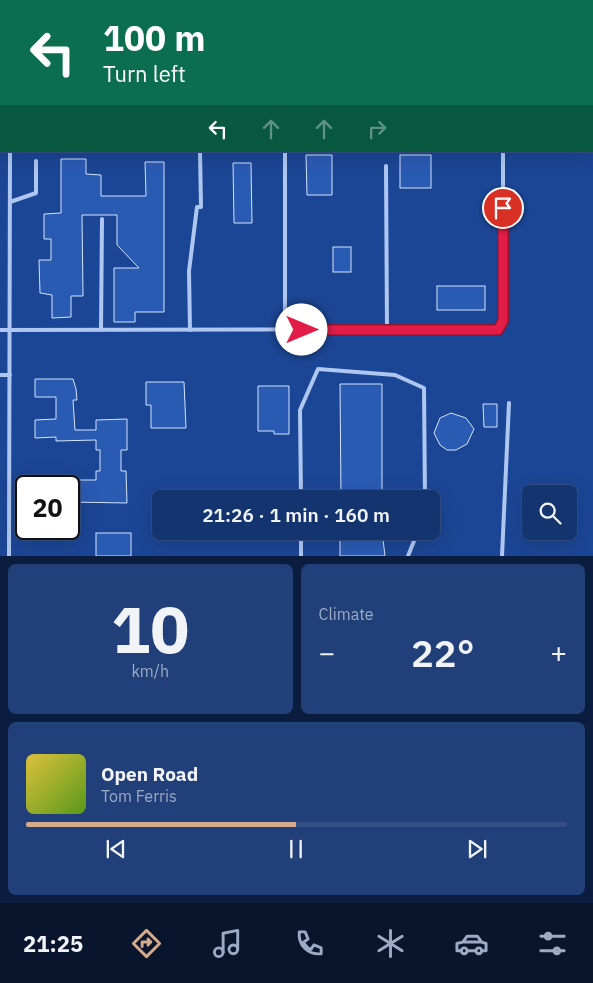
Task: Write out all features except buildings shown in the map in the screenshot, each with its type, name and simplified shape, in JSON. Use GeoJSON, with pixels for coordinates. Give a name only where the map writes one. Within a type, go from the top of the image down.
{"type":"FeatureCollection","features":[{"type":"Feature","properties":{"kind":"lane"},"geometry":{"type":"LineString","coordinates":[[9,556],[10,152]]}},
{"type":"Feature","properties":{"kind":"lane"},"geometry":{"type":"LineString","coordinates":[[190,330],[189,271],[197,207],[201,207],[200,152]]}},
{"type":"Feature","properties":{"kind":"lane"},"geometry":{"type":"LineString","coordinates":[[285,152],[285,330]]}},
{"type":"Feature","properties":{"kind":"lane"},"geometry":{"type":"LineString","coordinates":[[0,330],[492,330],[502,326],[503,152]]}},
{"type":"Feature","properties":{"kind":"lane"},"geometry":{"type":"LineString","coordinates":[[10,202],[36,193],[36,161]]}},
{"type":"Feature","properties":{"kind":"lane"},"geometry":{"type":"LineString","coordinates":[[386,166],[387,330]]}},
{"type":"Feature","properties":{"kind":"lane"},"geometry":{"type":"LineString","coordinates":[[102,219],[102,330]]}},
{"type":"Feature","properties":{"kind":"lane"},"geometry":{"type":"LineString","coordinates":[[301,490],[300,410],[318,368],[395,375],[424,388],[425,490]]}},
{"type":"Feature","properties":{"kind":"lane"},"geometry":{"type":"LineString","coordinates":[[0,375],[10,375]]}},
{"type":"Feature","properties":{"kind":"lane"},"geometry":{"type":"LineString","coordinates":[[502,556],[509,403]]}},
{"type":"Feature","properties":{"kind":"lane"},"geometry":{"type":"LineString","coordinates":[[301,540],[301,556]]}},
{"type":"Feature","properties":{"kind":"lane"},"geometry":{"type":"LineString","coordinates":[[408,556],[414,540]]}},
{"type":"Feature","properties":{"kind":"route"},"geometry":{"type":"LineString","coordinates":[[302,330],[498,330],[502,326],[503,321],[503,208]]}}]}
